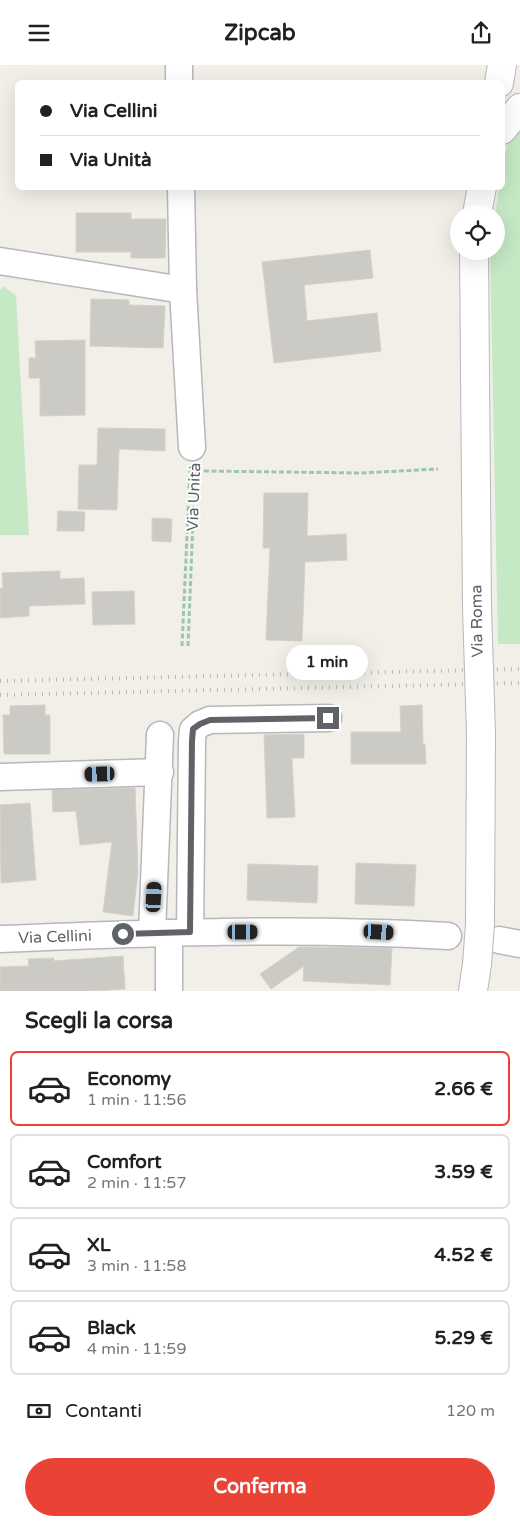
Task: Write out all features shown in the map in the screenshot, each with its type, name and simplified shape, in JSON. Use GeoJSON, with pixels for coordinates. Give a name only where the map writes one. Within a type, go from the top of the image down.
{"type":"FeatureCollection","features":[{"type":"Feature","properties":{"kind":"street"},"geometry":{"type":"LineString","coordinates":[[179,65],[179,80]]}},
{"type":"Feature","properties":{"kind":"street"},"geometry":{"type":"LineString","coordinates":[[500,80],[502,65]]}},
{"type":"Feature","properties":{"kind":"street"},"geometry":{"type":"LineString","coordinates":[[505,126],[520,108]]}},
{"type":"Feature","properties":{"kind":"street","name":"Via Unità"},"geometry":{"type":"LineString","coordinates":[[181,190],[183,289],[192,447]]}},
{"type":"Feature","properties":{"kind":"street"},"geometry":{"type":"LineString","coordinates":[[479,205],[481,190]]}},
{"type":"Feature","properties":{"kind":"street","name":"Via Roma"},"geometry":{"type":"LineString","coordinates":[[473,991],[477,965],[500,936],[481,734],[476,608],[474,260]]}},
{"type":"Feature","properties":{"kind":"street"},"geometry":{"type":"LineString","coordinates":[[0,261],[183,289]]}},
{"type":"Feature","properties":{"kind":"street"},"geometry":{"type":"LineString","coordinates":[[169,991],[171,933],[193,729],[210,720],[328,718]]}},
{"type":"Feature","properties":{"kind":"street"},"geometry":{"type":"LineString","coordinates":[[160,735],[160,772],[171,933]]}},
{"type":"Feature","properties":{"kind":"street"},"geometry":{"type":"LineString","coordinates":[[0,777],[160,772]]}},
{"type":"Feature","properties":{"kind":"street","name":"Via Cellini"},"geometry":{"type":"LineString","coordinates":[[0,939],[171,933],[379,932],[448,936]]}},
{"type":"Feature","properties":{"kind":"path"},"geometry":{"type":"LineString","coordinates":[[182,646],[192,447]]}},
{"type":"Feature","properties":{"kind":"path","name":"Via Unità"},"geometry":{"type":"LineString","coordinates":[[188,646],[196,456],[192,447]]}},
{"type":"Feature","properties":{"kind":"path"},"geometry":{"type":"LineString","coordinates":[[204,471],[361,473],[438,469]]}},
{"type":"Feature","properties":{"kind":"green space"},"geometry":{"type":"Polygon","coordinates":[[[520,125],[520,644],[498,644],[490,260],[505,260],[505,205],[496,205],[499,190],[505,190],[505,154],[510,139],[520,125]]]}},
{"type":"Feature","properties":{"kind":"green space"},"geometry":{"type":"Polygon","coordinates":[[[3,286],[16,296],[29,535],[0,535],[0,291],[3,286]]]}},
{"type":"Feature","properties":{"kind":"building"},"geometry":{"type":"Polygon","coordinates":[[[76,213],[131,213],[131,219],[166,219],[165,258],[131,258],[131,252],[76,252],[76,213]]]}},
{"type":"Feature","properties":{"kind":"building"},"geometry":{"type":"Polygon","coordinates":[[[370,250],[373,278],[304,285],[307,321],[377,313],[381,351],[274,363],[262,262],[370,250]]]}},
{"type":"Feature","properties":{"kind":"building"},"geometry":{"type":"Polygon","coordinates":[[[91,299],[129,300],[129,305],[165,306],[163,348],[90,346],[91,299]]]}},
{"type":"Feature","properties":{"kind":"building"},"geometry":{"type":"Polygon","coordinates":[[[85,340],[85,415],[40,416],[40,378],[29,378],[29,358],[36,358],[35,341],[85,340]]]}},
{"type":"Feature","properties":{"kind":"building"},"geometry":{"type":"Polygon","coordinates":[[[98,428],[165,429],[165,451],[119,449],[117,510],[78,509],[79,465],[97,465],[98,428]]]}},
{"type":"Feature","properties":{"kind":"building"},"geometry":{"type":"Polygon","coordinates":[[[264,493],[308,493],[307,536],[346,534],[347,560],[305,562],[302,641],[266,640],[270,548],[263,548],[264,493]]]}},
{"type":"Feature","properties":{"kind":"building"},"geometry":{"type":"Polygon","coordinates":[[[58,511],[85,512],[84,531],[57,531],[58,511]]]}},
{"type":"Feature","properties":{"kind":"building"},"geometry":{"type":"Polygon","coordinates":[[[152,518],[172,519],[171,542],[152,541],[152,518]]]}},
{"type":"Feature","properties":{"kind":"building"},"geometry":{"type":"Polygon","coordinates":[[[60,571],[60,579],[84,578],[85,604],[29,606],[29,616],[0,618],[0,588],[3,588],[2,573],[60,571]]]}},
{"type":"Feature","properties":{"kind":"building"},"geometry":{"type":"Polygon","coordinates":[[[134,591],[135,624],[93,625],[92,592],[134,591]]]}},
{"type":"Feature","properties":{"kind":"building"},"geometry":{"type":"Polygon","coordinates":[[[45,705],[45,715],[50,715],[50,754],[4,754],[3,715],[10,715],[10,706],[45,705]]]}},
{"type":"Feature","properties":{"kind":"building"},"geometry":{"type":"Polygon","coordinates":[[[422,705],[423,744],[425,744],[426,764],[351,764],[351,732],[401,732],[400,706],[422,705]]]}},
{"type":"Feature","properties":{"kind":"building"},"geometry":{"type":"Polygon","coordinates":[[[304,734],[304,758],[292,758],[295,817],[267,818],[264,735],[304,734]]]}},
{"type":"Feature","properties":{"kind":"building"},"geometry":{"type":"Polygon","coordinates":[[[135,788],[138,872],[133,916],[103,912],[112,842],[80,845],[76,811],[53,812],[52,790],[135,788]]]}},
{"type":"Feature","properties":{"kind":"building"},"geometry":{"type":"Polygon","coordinates":[[[30,803],[36,880],[1,883],[0,805],[30,803]]]}},
{"type":"Feature","properties":{"kind":"building"},"geometry":{"type":"Polygon","coordinates":[[[356,863],[416,865],[414,906],[355,904],[356,863]]]}},
{"type":"Feature","properties":{"kind":"building"},"geometry":{"type":"Polygon","coordinates":[[[248,864],[318,866],[317,903],[247,900],[248,864]]]}},
{"type":"Feature","properties":{"kind":"building"},"geometry":{"type":"Polygon","coordinates":[[[299,947],[392,948],[390,985],[303,981],[304,966],[271,989],[260,974],[299,947]]]}},
{"type":"Feature","properties":{"kind":"building"},"geometry":{"type":"Polygon","coordinates":[[[123,956],[125,989],[0,991],[0,967],[29,966],[28,959],[54,958],[54,961],[123,956]]]}},
{"type":"Feature","properties":{"kind":"railway"},"geometry":{"type":"LineString","coordinates":[[0,681],[520,669]]}},
{"type":"Feature","properties":{"kind":"railway"},"geometry":{"type":"LineString","coordinates":[[0,695],[520,683]]}},
{"type":"Feature","properties":{"kind":"route"},"geometry":{"type":"LineString","coordinates":[[123,934],[190,932],[193,729],[210,720],[328,718]]}}]}
